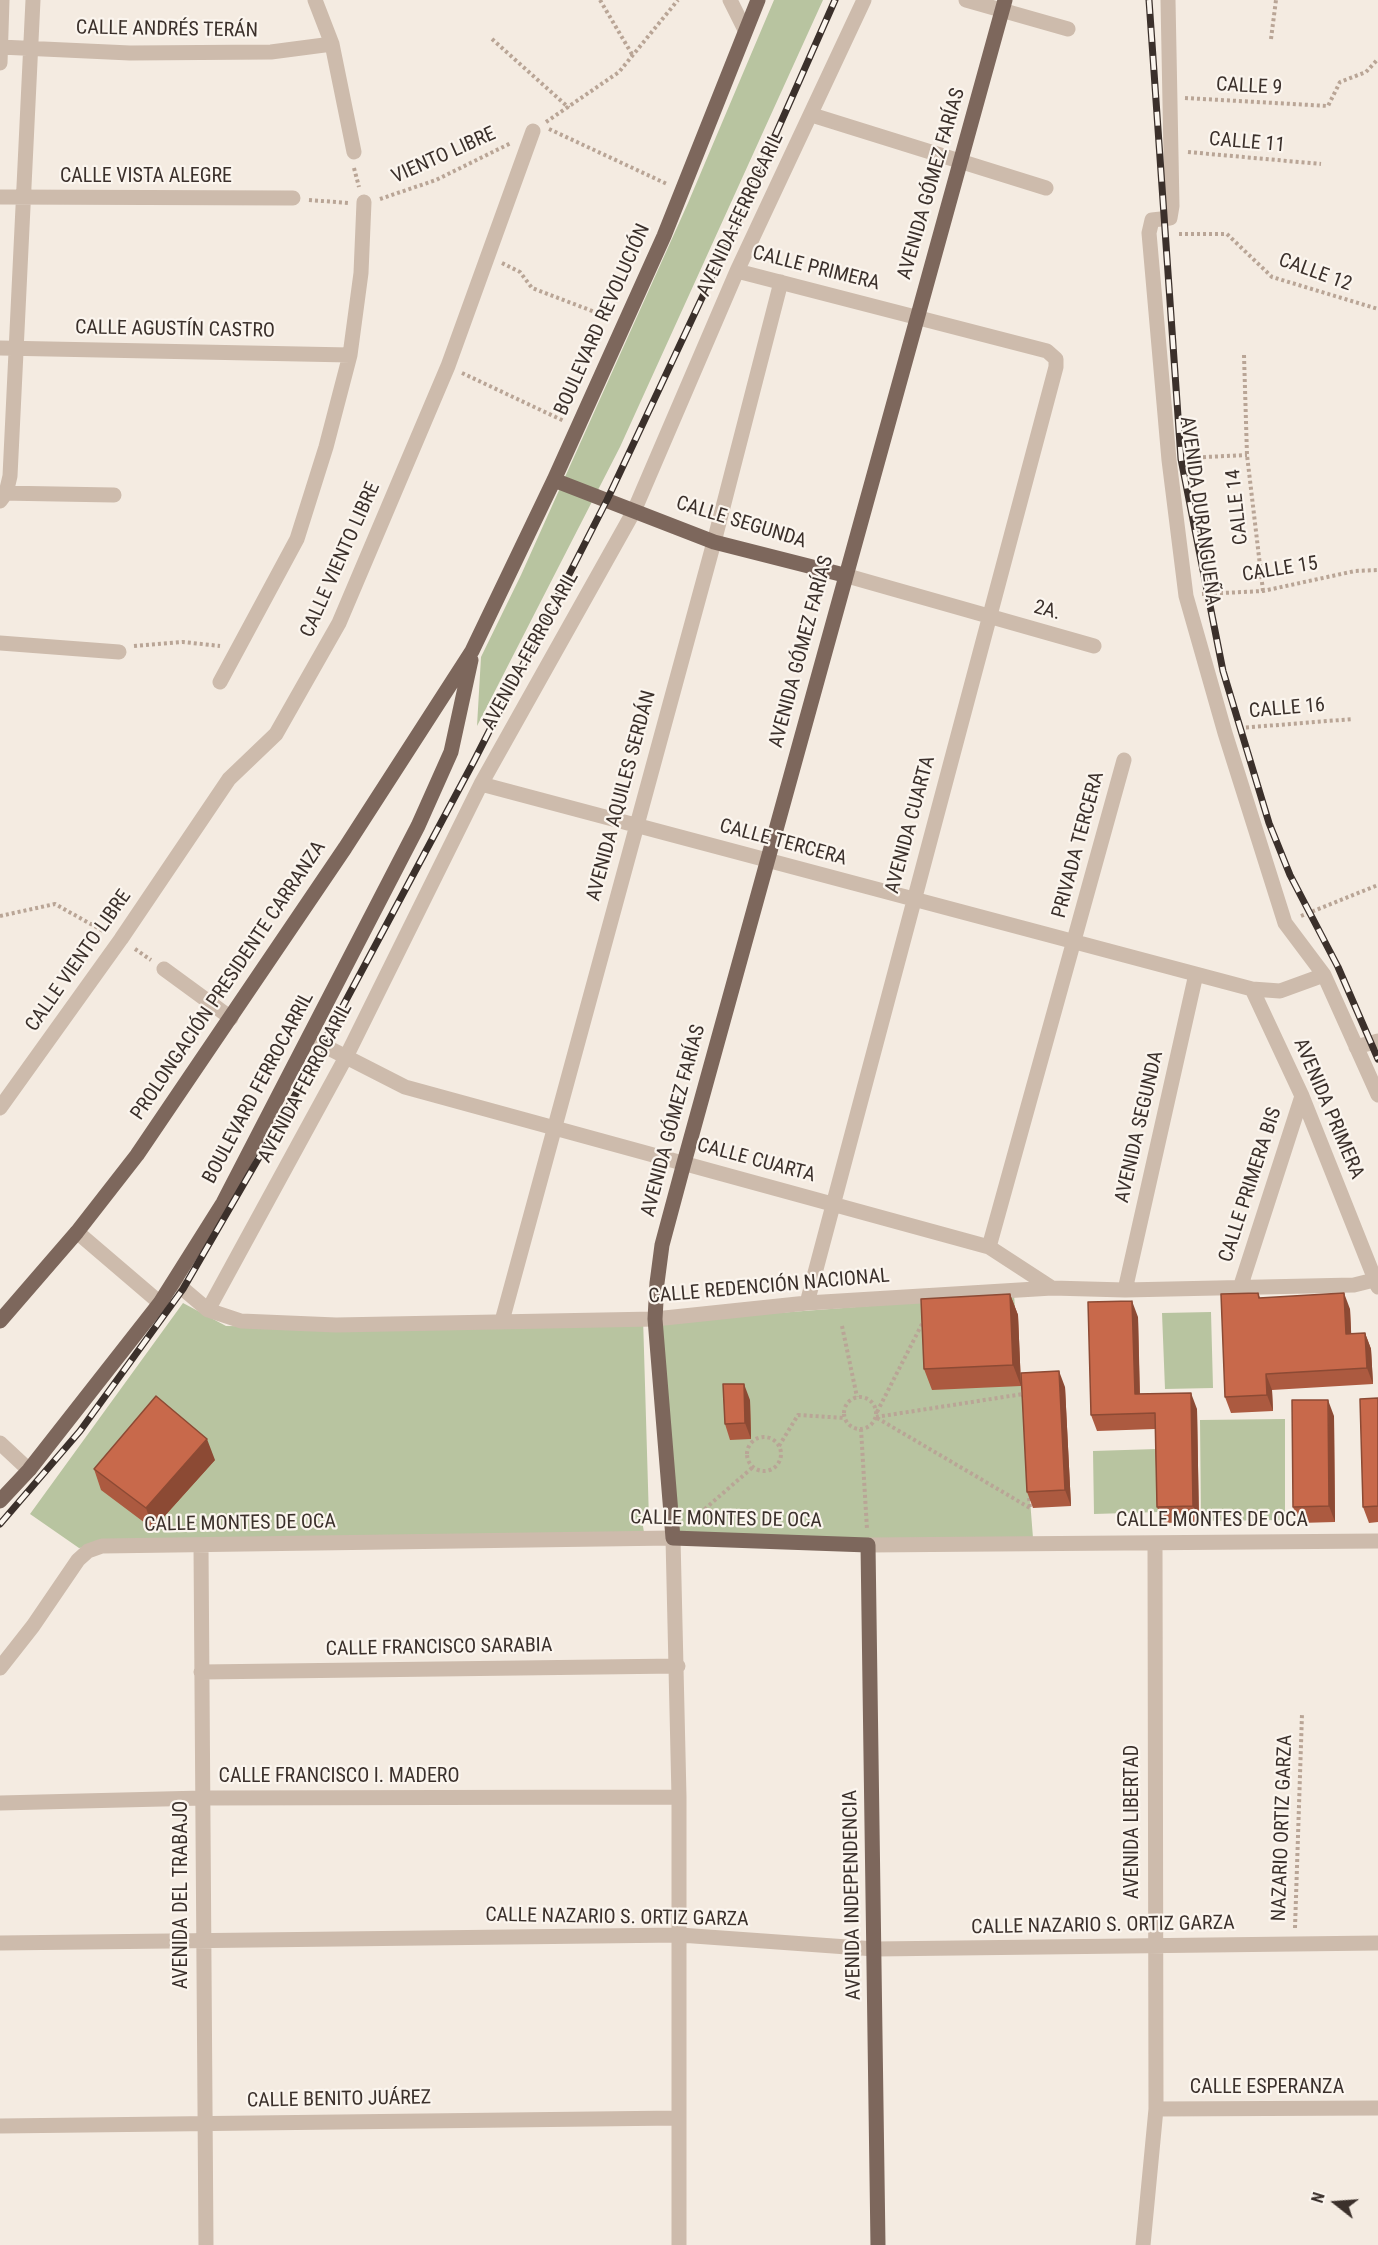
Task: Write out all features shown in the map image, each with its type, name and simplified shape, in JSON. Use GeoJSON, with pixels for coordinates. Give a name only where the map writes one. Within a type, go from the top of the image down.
{"type":"FeatureCollection","features":[{"type":"Feature","properties":{"kind":"main road","name":"BOULEVARD REVOLUCIÓN"},"geometry":{"type":"LineString","coordinates":[[472,651],[554,480],[624,324],[681,191],[758,0]]}},
{"type":"Feature","properties":{"kind":"main road","name":"AVENIDA GÓMEZ FARÍAS"},"geometry":{"type":"LineString","coordinates":[[655,1319],[662,1245],[844,575],[1004,5]]}},
{"type":"Feature","properties":{"kind":"main road","name":"CALLE SEGUNDA"},"geometry":{"type":"LineString","coordinates":[[554,480],[714,542],[844,575]]}},
{"type":"Feature","properties":{"kind":"main road","name":"PROLONGACIÓN PRESIDENTE CARRANZA"},"geometry":{"type":"LineString","coordinates":[[0,1321],[77,1232],[137,1155],[231,1018],[472,651]]}},
{"type":"Feature","properties":{"kind":"main road","name":"BOULEVARD FERROCARRIL"},"geometry":{"type":"LineString","coordinates":[[0,1501],[29,1470],[160,1303],[223,1203],[418,826],[451,752],[472,651]]}},
{"type":"Feature","properties":{"kind":"main road"},"geometry":{"type":"LineString","coordinates":[[655,1319],[673,1538]]}},
{"type":"Feature","properties":{"kind":"main road","name":"CALLE MONTES DE OCA"},"geometry":{"type":"LineString","coordinates":[[673,1538],[867,1545]]}},
{"type":"Feature","properties":{"kind":"main road","name":"AVENIDA INDEPENDENCIA"},"geometry":{"type":"LineString","coordinates":[[867,1545],[878,2245]]}},
{"type":"Feature","properties":{"kind":"street"},"geometry":{"type":"LineString","coordinates":[[0,63],[2,0]]}},
{"type":"Feature","properties":{"kind":"street"},"geometry":{"type":"LineString","coordinates":[[33,0],[10,476],[2,496],[114,495]]}},
{"type":"Feature","properties":{"kind":"street"},"geometry":{"type":"LineString","coordinates":[[315,0],[332,44],[354,152]]}},
{"type":"Feature","properties":{"kind":"street"},"geometry":{"type":"LineString","coordinates":[[730,0],[745,30]]}},
{"type":"Feature","properties":{"kind":"street","name":"AVENIDA FERROCARIL"},"geometry":{"type":"LineString","coordinates":[[207,1310],[346,1057],[481,784],[634,511],[737,271],[864,0]]}},
{"type":"Feature","properties":{"kind":"street"},"geometry":{"type":"LineString","coordinates":[[966,0],[1004,5],[1068,29]]}},
{"type":"Feature","properties":{"kind":"street"},"geometry":{"type":"LineString","coordinates":[[1149,233],[1152,220],[1170,218],[1168,0]]}},
{"type":"Feature","properties":{"kind":"street","name":"CALLE ANDRÉS TERÁN"},"geometry":{"type":"LineString","coordinates":[[0,47],[130,53],[271,52],[332,44]]}},
{"type":"Feature","properties":{"kind":"street"},"geometry":{"type":"LineString","coordinates":[[812,115],[1046,188]]}},
{"type":"Feature","properties":{"kind":"street","name":"CALLE VIENTO LIBRE"},"geometry":{"type":"LineString","coordinates":[[0,1108],[121,939],[229,779],[276,734],[339,623],[448,366],[537,128]]}},
{"type":"Feature","properties":{"kind":"street","name":"CALLE VISTA ALEGRE"},"geometry":{"type":"LineString","coordinates":[[0,197],[293,198]]}},
{"type":"Feature","properties":{"kind":"street"},"geometry":{"type":"LineString","coordinates":[[220,682],[297,539],[326,447],[350,355],[361,273],[364,202]]}},
{"type":"Feature","properties":{"kind":"street","name":"AVENIDA DURANGUEÑA"},"geometry":{"type":"LineString","coordinates":[[1149,233],[1168,460],[1186,596],[1225,733],[1285,923],[1324,975],[1378,1095]]}},
{"type":"Feature","properties":{"kind":"street","name":"CALLE PRIMERA"},"geometry":{"type":"LineString","coordinates":[[737,271],[1047,351],[1056,359]]}},
{"type":"Feature","properties":{"kind":"street","name":"AVENIDA AQUILES SERDÁN"},"geometry":{"type":"LineString","coordinates":[[502,1321],[635,825],[714,542],[781,282]]}},
{"type":"Feature","properties":{"kind":"street","name":"CALLE AGUSTÍN CASTRO"},"geometry":{"type":"LineString","coordinates":[[0,348],[350,355]]}},
{"type":"Feature","properties":{"kind":"street","name":"AVENIDA CUARTA"},"geometry":{"type":"LineString","coordinates":[[807,1303],[1056,367],[1056,359]]}},
{"type":"Feature","properties":{"kind":"street","name":"CALLE SEGUNDA"},"geometry":{"type":"LineString","coordinates":[[844,575],[988,616]]}},
{"type":"Feature","properties":{"kind":"street","name":"2A."},"geometry":{"type":"LineString","coordinates":[[988,616],[1094,646]]}},
{"type":"Feature","properties":{"kind":"street"},"geometry":{"type":"LineString","coordinates":[[0,643],[119,652]]}},
{"type":"Feature","properties":{"kind":"street","name":"PRIVADA TERCERA"},"geometry":{"type":"LineString","coordinates":[[1075,942],[1124,760]]}},
{"type":"Feature","properties":{"kind":"street","name":"CALLE TERCERA"},"geometry":{"type":"LineString","coordinates":[[481,784],[1252,989],[1280,991],[1324,975]]}},
{"type":"Feature","properties":{"kind":"street"},"geometry":{"type":"LineString","coordinates":[[989,1246],[1075,942]]}},
{"type":"Feature","properties":{"kind":"street"},"geometry":{"type":"LineString","coordinates":[[164,969],[231,1018]]}},
{"type":"Feature","properties":{"kind":"street","name":"AVENIDA SEGUNDA"},"geometry":{"type":"LineString","coordinates":[[1125,1290],[1196,974]]}},
{"type":"Feature","properties":{"kind":"street","name":"AVENIDA PRIMERA"},"geometry":{"type":"LineString","coordinates":[[1252,989],[1302,1096],[1377,1282]]}},
{"type":"Feature","properties":{"kind":"street","name":"CALLE CUARTA"},"geometry":{"type":"LineString","coordinates":[[309,1038],[405,1087],[989,1246],[1052,1288]]}},
{"type":"Feature","properties":{"kind":"street"},"geometry":{"type":"LineString","coordinates":[[1356,1047],[1378,1041]]}},
{"type":"Feature","properties":{"kind":"street","name":"CALLE PRIMERA BIS"},"geometry":{"type":"LineString","coordinates":[[1240,1288],[1302,1096]]}},
{"type":"Feature","properties":{"kind":"street"},"geometry":{"type":"LineString","coordinates":[[77,1232],[160,1303]]}},
{"type":"Feature","properties":{"kind":"street","name":"CALLE REDENCIÓN NACIONAL"},"geometry":{"type":"LineString","coordinates":[[174,1282],[207,1310],[241,1321],[288,1323],[655,1319],[807,1303],[1052,1288],[1125,1290],[1240,1288],[1354,1285],[1377,1282]]}},
{"type":"Feature","properties":{"kind":"street"},"geometry":{"type":"LineString","coordinates":[[0,1443],[29,1470]]}},
{"type":"Feature","properties":{"kind":"street"},"geometry":{"type":"LineString","coordinates":[[673,1538],[678,1666],[679,2245]]}},
{"type":"Feature","properties":{"kind":"street","name":"CALLE MONTES DE OCA"},"geometry":{"type":"LineString","coordinates":[[0,1668],[33,1626],[78,1560],[88,1551],[102,1546],[673,1538]]}},
{"type":"Feature","properties":{"kind":"street","name":"CALLE MONTES DE OCA"},"geometry":{"type":"LineString","coordinates":[[867,1545],[1378,1541]]}},
{"type":"Feature","properties":{"kind":"street","name":"AVENIDA LIBERTAD"},"geometry":{"type":"LineString","coordinates":[[1143,2245],[1156,2109],[1155,1543]]}},
{"type":"Feature","properties":{"kind":"street","name":"AVENIDA DEL TRABAJO"},"geometry":{"type":"LineString","coordinates":[[201,1546],[202,1940],[206,2245]]}},
{"type":"Feature","properties":{"kind":"street","name":"CALLE FRANCISCO SARABIA"},"geometry":{"type":"LineString","coordinates":[[201,1672],[678,1666]]}},
{"type":"Feature","properties":{"kind":"street","name":"CALLE FRANCISCO I. MADERO"},"geometry":{"type":"LineString","coordinates":[[0,1803],[203,1798],[679,1797]]}},
{"type":"Feature","properties":{"kind":"street","name":"CALLE NAZARIO S. ORTIZ GARZA"},"geometry":{"type":"LineString","coordinates":[[0,1944],[680,1935],[875,1949],[1378,1943]]}},
{"type":"Feature","properties":{"kind":"street","name":"CALLE ESPERANZA"},"geometry":{"type":"LineString","coordinates":[[1156,2109],[1378,2108]]}},
{"type":"Feature","properties":{"kind":"street","name":"CALLE BENITO JUÁREZ"},"geometry":{"type":"LineString","coordinates":[[0,2126],[678,2118]]}},
{"type":"Feature","properties":{"kind":"path"},"geometry":{"type":"LineString","coordinates":[[600,0],[633,56]]}},
{"type":"Feature","properties":{"kind":"path","name":"VIENTO LIBRE"},"geometry":{"type":"LineString","coordinates":[[293,198],[330,203],[364,202],[392,196],[436,180],[537,128],[619,72],[678,0]]}},
{"type":"Feature","properties":{"kind":"path"},"geometry":{"type":"LineString","coordinates":[[1270,39],[1276,0]]}},
{"type":"Feature","properties":{"kind":"path"},"geometry":{"type":"LineString","coordinates":[[492,39],[568,108]]}},
{"type":"Feature","properties":{"kind":"path","name":"CALLE 9"},"geometry":{"type":"LineString","coordinates":[[1169,98],[1328,106],[1340,82],[1366,72],[1378,59]]}},
{"type":"Feature","properties":{"kind":"path"},"geometry":{"type":"LineString","coordinates":[[537,128],[681,191]]}},
{"type":"Feature","properties":{"kind":"path","name":"CALLE 11"},"geometry":{"type":"LineString","coordinates":[[1171,151],[1321,165]]}},
{"type":"Feature","properties":{"kind":"path"},"geometry":{"type":"LineString","coordinates":[[354,152],[352,163],[364,202]]}},
{"type":"Feature","properties":{"kind":"path","name":"CALLE 12"},"geometry":{"type":"LineString","coordinates":[[1149,233],[1227,234],[1272,278],[1378,309]]}},
{"type":"Feature","properties":{"kind":"path"},"geometry":{"type":"LineString","coordinates":[[488,256],[520,272],[532,288],[624,324]]}},
{"type":"Feature","properties":{"kind":"path","name":"CALLE 14"},"geometry":{"type":"LineString","coordinates":[[1244,355],[1247,455],[1263,591]]}},
{"type":"Feature","properties":{"kind":"path"},"geometry":{"type":"LineString","coordinates":[[448,366],[578,427]]}},
{"type":"Feature","properties":{"kind":"path","name":"CALLE 14"},"geometry":{"type":"LineString","coordinates":[[1168,460],[1247,455]]}},
{"type":"Feature","properties":{"kind":"path","name":"CALLE 15"},"geometry":{"type":"LineString","coordinates":[[1186,596],[1263,591],[1355,571],[1378,570]]}},
{"type":"Feature","properties":{"kind":"path"},"geometry":{"type":"LineString","coordinates":[[119,652],[131,646],[183,642],[238,648]]}},
{"type":"Feature","properties":{"kind":"path","name":"CALLE 16"},"geometry":{"type":"LineString","coordinates":[[1225,733],[1240,728],[1353,719]]}},
{"type":"Feature","properties":{"kind":"path"},"geometry":{"type":"LineString","coordinates":[[1285,923],[1378,885]]}},
{"type":"Feature","properties":{"kind":"path"},"geometry":{"type":"LineString","coordinates":[[0,916],[55,904],[121,939],[164,969]]}},
{"type":"Feature","properties":{"kind":"path"},"geometry":{"type":"LineString","coordinates":[[858,1397],[845,1407],[845,1418],[851,1426],[861,1429],[870,1426],[922,1324]]}},
{"type":"Feature","properties":{"kind":"path"},"geometry":{"type":"LineString","coordinates":[[842,1326],[858,1397]]}},
{"type":"Feature","properties":{"kind":"path"},"geometry":{"type":"LineString","coordinates":[[876,1415],[1023,1394],[1023,1405]]}},
{"type":"Feature","properties":{"kind":"path"},"geometry":{"type":"LineString","coordinates":[[858,1397],[873,1402],[876,1415],[1030,1508],[1029,1497]]}},
{"type":"Feature","properties":{"kind":"path"},"geometry":{"type":"LineString","coordinates":[[779,1446],[766,1437],[756,1439],[747,1452],[753,1467],[764,1471],[774,1468],[781,1458],[779,1446],[798,1414],[845,1418]]}},
{"type":"Feature","properties":{"kind":"path"},"geometry":{"type":"LineString","coordinates":[[861,1429],[867,1545]]}},
{"type":"Feature","properties":{"kind":"path"},"geometry":{"type":"LineString","coordinates":[[673,1538],[753,1467]]}},
{"type":"Feature","properties":{"kind":"path","name":"NAZARIO ORTIZ GARZA"},"geometry":{"type":"LineString","coordinates":[[1294,1944],[1302,1714]]}},
{"type":"Feature","properties":{"kind":"green space"},"geometry":{"type":"Polygon","coordinates":[[[774,0],[823,0],[620,447],[477,726],[481,657],[521,575],[688,203],[774,0]]]}},
{"type":"Feature","properties":{"kind":"green space"},"geometry":{"type":"Polygon","coordinates":[[[1014,1295],[1033,1538],[868,1539],[677,1533],[659,1322],[1014,1295]]]}},
{"type":"Feature","properties":{"kind":"green space"},"geometry":{"type":"Polygon","coordinates":[[[183,1303],[226,1326],[396,1328],[643,1317],[649,1520],[642,1521],[644,1532],[152,1540],[79,1548],[30,1514],[183,1303]]]}},
{"type":"Feature","properties":{"kind":"green space"},"geometry":{"type":"Polygon","coordinates":[[[1211,1312],[1213,1388],[1165,1389],[1162,1313],[1211,1312]]]}},
{"type":"Feature","properties":{"kind":"green space"},"geometry":{"type":"Polygon","coordinates":[[[1285,1419],[1285,1520],[1201,1521],[1200,1420],[1285,1419]]]}},
{"type":"Feature","properties":{"kind":"green space"},"geometry":{"type":"Polygon","coordinates":[[[1157,1449],[1159,1512],[1094,1514],[1093,1451],[1157,1449]]]}},
{"type":"Feature","properties":{"kind":"building"},"geometry":{"type":"Polygon","coordinates":[[[1258,1293],[1259,1298],[1344,1293],[1346,1334],[1365,1333],[1367,1368],[1266,1374],[1267,1395],[1225,1397],[1221,1294],[1258,1293]]]}},
{"type":"Feature","properties":{"kind":"building"},"geometry":{"type":"Polygon","coordinates":[[[1010,1294],[1013,1365],[924,1369],[921,1299],[1010,1294]]]}},
{"type":"Feature","properties":{"kind":"building"},"geometry":{"type":"Polygon","coordinates":[[[1132,1301],[1135,1394],[1191,1393],[1193,1506],[1157,1507],[1155,1413],[1091,1415],[1088,1302],[1132,1301]]]}},
{"type":"Feature","properties":{"kind":"building"},"geometry":{"type":"Polygon","coordinates":[[[1059,1371],[1065,1490],[1027,1492],[1021,1373],[1059,1371]]]}},
{"type":"Feature","properties":{"kind":"building"},"geometry":{"type":"Polygon","coordinates":[[[723,1384],[744,1384],[745,1423],[725,1424],[723,1384]]]}},
{"type":"Feature","properties":{"kind":"building"},"geometry":{"type":"Polygon","coordinates":[[[156,1396],[207,1439],[146,1508],[94,1469],[156,1396]]]}},
{"type":"Feature","properties":{"kind":"building"},"geometry":{"type":"Polygon","coordinates":[[[1378,1398],[1378,1506],[1363,1507],[1360,1399],[1378,1398]]]}},
{"type":"Feature","properties":{"kind":"building"},"geometry":{"type":"Polygon","coordinates":[[[1292,1400],[1328,1400],[1329,1506],[1293,1507],[1292,1400]]]}},
{"type":"Feature","properties":{"kind":"railway"},"geometry":{"type":"LineString","coordinates":[[0,1524],[80,1431],[183,1289],[298,1090],[474,761],[607,500],[724,251],[835,0]]}},
{"type":"Feature","properties":{"kind":"railway"},"geometry":{"type":"LineString","coordinates":[[1149,0],[1181,459],[1223,671],[1269,823],[1290,875],[1338,967],[1378,1059]]}}]}
